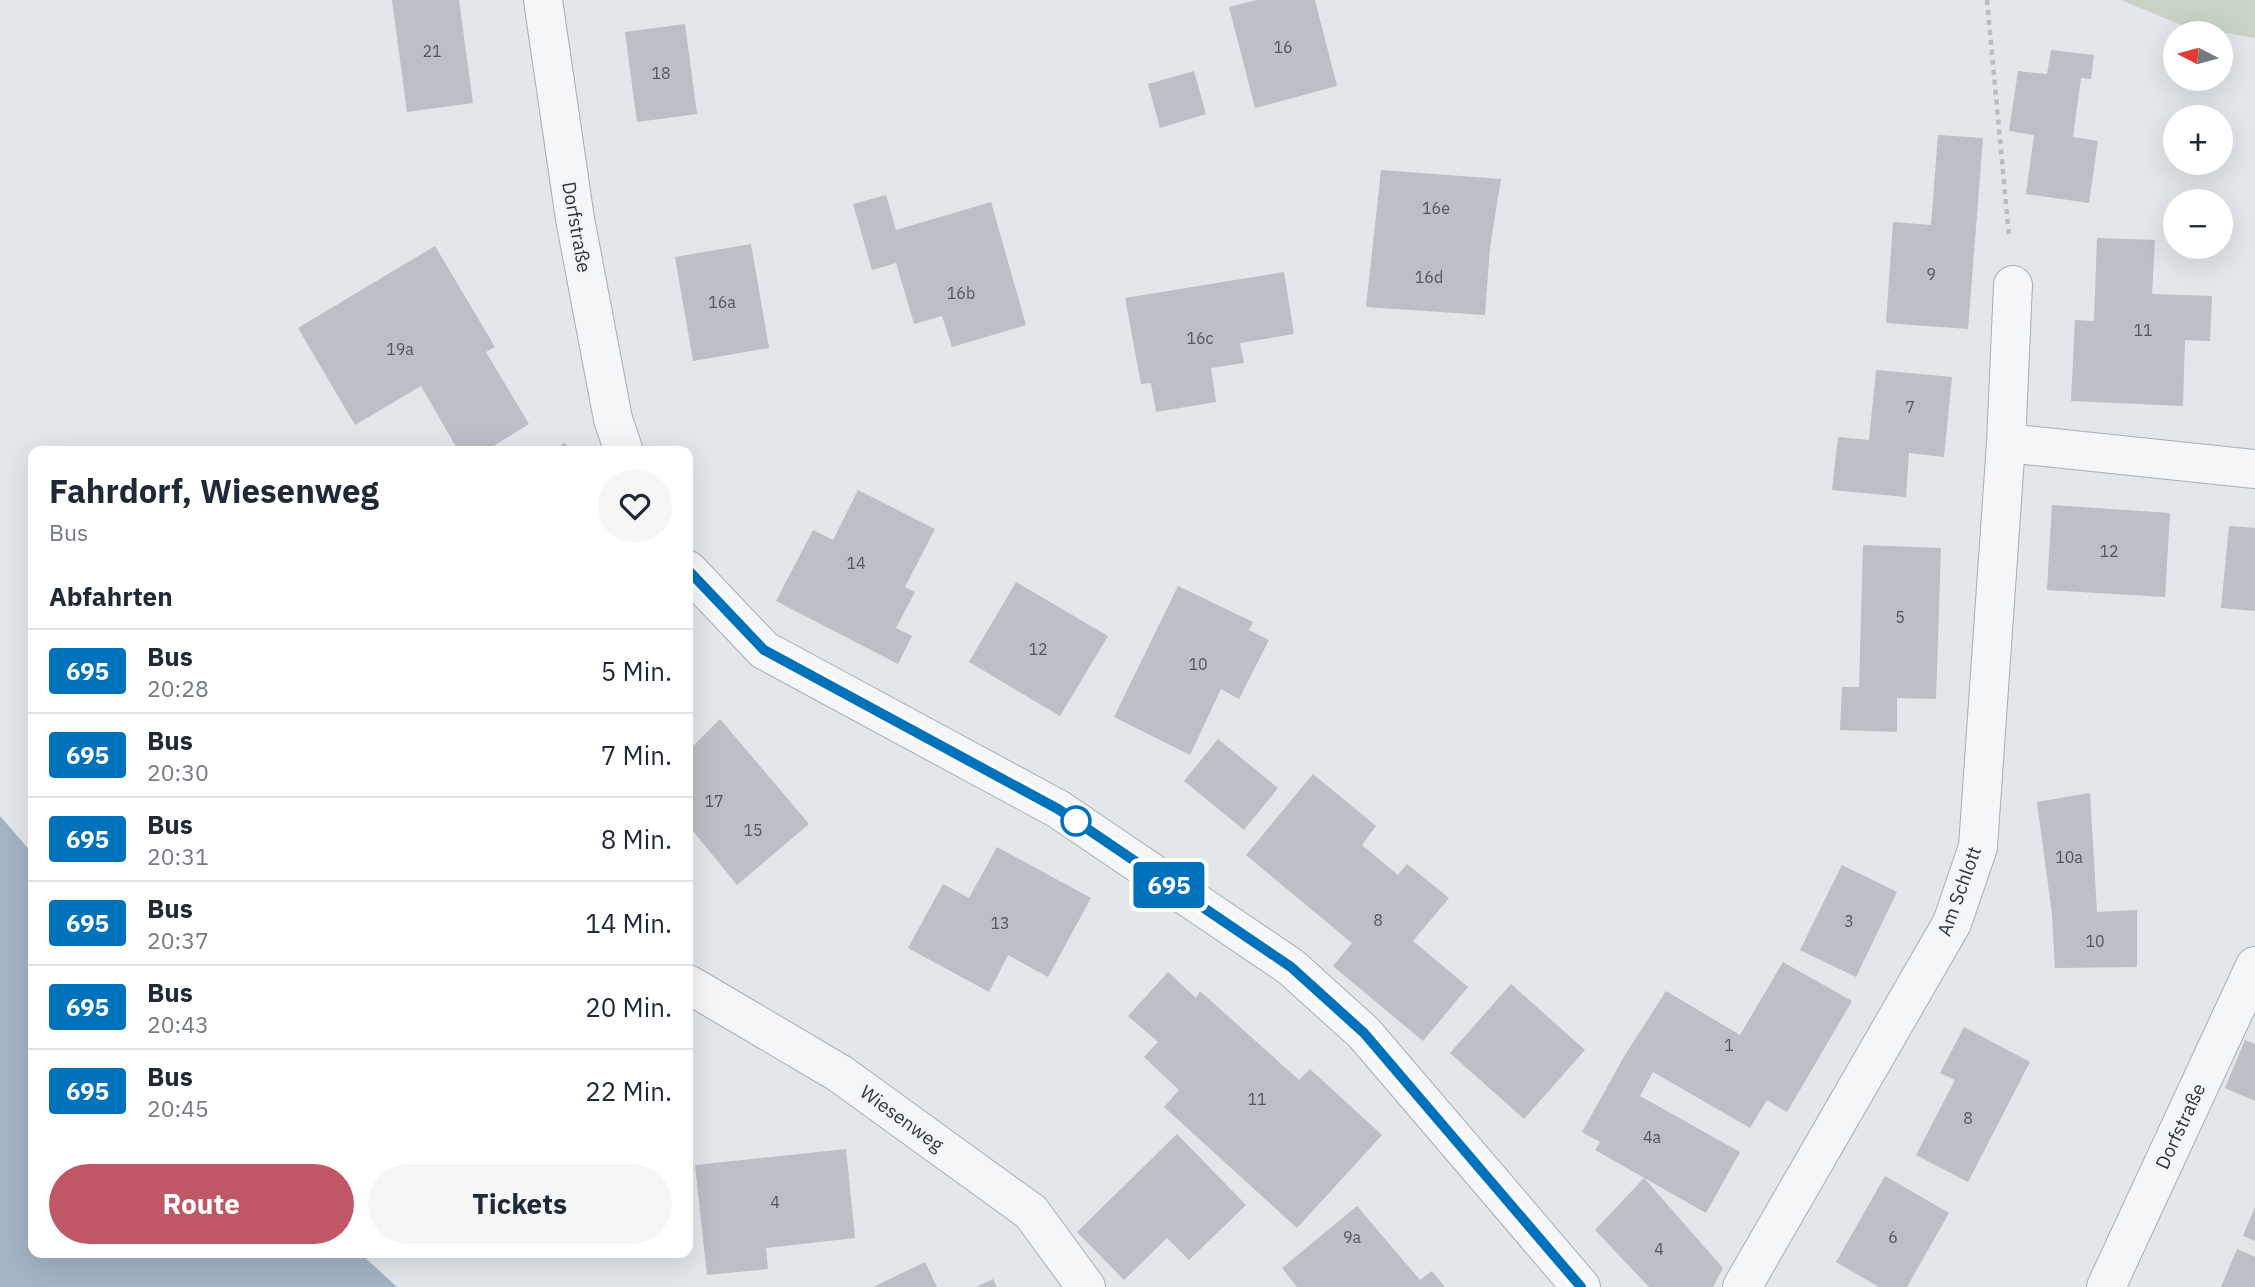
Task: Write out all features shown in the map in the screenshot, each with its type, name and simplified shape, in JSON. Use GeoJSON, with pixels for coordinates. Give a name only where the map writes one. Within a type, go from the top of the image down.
{"type":"FeatureCollection","features":[{"type":"Feature","properties":{"kind":"street","name":"Dorfstraße"},"geometry":{"type":"LineString","coordinates":[[543,0],[575,219],[613,419],[622,446]]}},
{"type":"Feature","properties":{"kind":"street","name":"Am Schlott"},"geometry":{"type":"LineString","coordinates":[[1742,1287],[1952,923],[1978,847],[2006,443],[2013,285]]}},
{"type":"Feature","properties":{"kind":"street"},"geometry":{"type":"LineString","coordinates":[[2006,443],[2255,469]]}},
{"type":"Feature","properties":{"kind":"street"},"geometry":{"type":"LineString","coordinates":[[693,575],[764,650],[1058,809],[1291,967],[1364,1033],[1581,1287]]}},
{"type":"Feature","properties":{"kind":"street","name":"Dorfstraße"},"geometry":{"type":"LineString","coordinates":[[2106,1287],[2255,965]]}},
{"type":"Feature","properties":{"kind":"street","name":"Wiesenweg"},"geometry":{"type":"LineString","coordinates":[[693,988],[839,1073],[1031,1213],[1086,1287]]}},
{"type":"Feature","properties":{"kind":"path"},"geometry":{"type":"LineString","coordinates":[[1987,0],[2013,285]]}},
{"type":"Feature","properties":{"kind":"green space"},"geometry":{"type":"Polygon","coordinates":[[[2121,0],[2255,0],[2255,38],[2233,34],[2233,21],[2172,21],[2121,0]]]}},
{"type":"Feature","properties":{"kind":"water"},"geometry":{"type":"Polygon","coordinates":[[[0,816],[28,848],[28,1258],[365,1258],[397,1287],[0,1287],[0,816]]]}},
{"type":"Feature","properties":{"kind":"building"},"geometry":{"type":"Polygon","coordinates":[[[392,0],[459,0],[473,103],[407,112],[392,0]]]}},
{"type":"Feature","properties":{"kind":"building"},"geometry":{"type":"Polygon","coordinates":[[[1257,0],[1315,0],[1337,86],[1255,108],[1229,7],[1257,0]]]}},
{"type":"Feature","properties":{"kind":"building"},"geometry":{"type":"Polygon","coordinates":[[[685,24],[697,114],[637,122],[625,32],[685,24]]]}},
{"type":"Feature","properties":{"kind":"building"},"geometry":{"type":"Polygon","coordinates":[[[2051,50],[2094,55],[2091,79],[2081,78],[2073,137],[2098,141],[2089,203],[2026,194],[2034,135],[2009,131],[2018,71],[2047,74],[2051,50]]]}},
{"type":"Feature","properties":{"kind":"building"},"geometry":{"type":"Polygon","coordinates":[[[1194,71],[1206,114],[1160,128],[1148,84],[1194,71]]]}},
{"type":"Feature","properties":{"kind":"building"},"geometry":{"type":"Polygon","coordinates":[[[1938,135],[1983,138],[1968,329],[1886,323],[1893,222],[1931,225],[1938,135]]]}},
{"type":"Feature","properties":{"kind":"building"},"geometry":{"type":"Polygon","coordinates":[[[1381,170],[1501,179],[1490,247],[1485,315],[1366,307],[1381,170]]]}},
{"type":"Feature","properties":{"kind":"building"},"geometry":{"type":"Polygon","coordinates":[[[886,195],[896,230],[991,202],[1026,325],[952,347],[942,316],[914,324],[896,263],[872,270],[853,204],[886,195]]]}},
{"type":"Feature","properties":{"kind":"building"},"geometry":{"type":"Polygon","coordinates":[[[2097,238],[2155,240],[2152,294],[2212,296],[2210,341],[2185,340],[2183,406],[2071,401],[2075,320],[2094,321],[2097,238]]]}},
{"type":"Feature","properties":{"kind":"building"},"geometry":{"type":"Polygon","coordinates":[[[751,244],[769,348],[693,361],[675,257],[751,244]]]}},
{"type":"Feature","properties":{"kind":"building"},"geometry":{"type":"Polygon","coordinates":[[[435,246],[495,347],[486,352],[529,424],[494,446],[456,446],[421,386],[355,425],[298,328],[435,246]]]}},
{"type":"Feature","properties":{"kind":"building"},"geometry":{"type":"Polygon","coordinates":[[[1284,272],[1294,334],[1240,343],[1244,363],[1211,368],[1216,402],[1156,412],[1151,383],[1141,384],[1125,298],[1284,272]]]}},
{"type":"Feature","properties":{"kind":"building"},"geometry":{"type":"Polygon","coordinates":[[[1876,370],[1952,377],[1944,457],[1909,453],[1906,497],[1832,490],[1838,437],[1869,440],[1876,370]]]}},
{"type":"Feature","properties":{"kind":"building"},"geometry":{"type":"Polygon","coordinates":[[[858,490],[935,529],[905,587],[915,592],[896,628],[912,636],[898,664],[776,601],[813,530],[833,540],[858,490]]]}},
{"type":"Feature","properties":{"kind":"building"},"geometry":{"type":"Polygon","coordinates":[[[2052,505],[2170,513],[2165,597],[2047,590],[2052,505]]]}},
{"type":"Feature","properties":{"kind":"building"},"geometry":{"type":"Polygon","coordinates":[[[2229,526],[2255,528],[2255,611],[2221,608],[2229,526]]]}},
{"type":"Feature","properties":{"kind":"building"},"geometry":{"type":"Polygon","coordinates":[[[1863,545],[1941,548],[1936,699],[1897,698],[1897,732],[1840,730],[1842,687],[1859,687],[1863,545]]]}},
{"type":"Feature","properties":{"kind":"building"},"geometry":{"type":"Polygon","coordinates":[[[1016,582],[1108,636],[1060,716],[969,662],[1016,582]]]}},
{"type":"Feature","properties":{"kind":"building"},"geometry":{"type":"Polygon","coordinates":[[[1178,586],[1253,622],[1249,630],[1269,640],[1239,699],[1221,689],[1190,755],[1114,717],[1178,586]]]}},
{"type":"Feature","properties":{"kind":"building"},"geometry":{"type":"Polygon","coordinates":[[[720,719],[809,824],[737,885],[693,831],[693,746],[720,719]]]}},
{"type":"Feature","properties":{"kind":"building"},"geometry":{"type":"Polygon","coordinates":[[[1218,739],[1278,788],[1244,830],[1184,781],[1218,739]]]}},
{"type":"Feature","properties":{"kind":"building"},"geometry":{"type":"Polygon","coordinates":[[[1313,774],[1376,826],[1362,845],[1398,875],[1407,864],[1449,898],[1413,941],[1468,987],[1423,1041],[1333,966],[1352,943],[1246,855],[1313,774]]]}},
{"type":"Feature","properties":{"kind":"building"},"geometry":{"type":"Polygon","coordinates":[[[2090,793],[2097,912],[2137,910],[2137,967],[2055,968],[2052,914],[2037,802],[2090,793]]]}},
{"type":"Feature","properties":{"kind":"building"},"geometry":{"type":"Polygon","coordinates":[[[997,847],[1091,898],[1048,977],[1008,955],[989,992],[908,948],[943,884],[969,898],[997,847]]]}},
{"type":"Feature","properties":{"kind":"building"},"geometry":{"type":"Polygon","coordinates":[[[1842,865],[1897,892],[1856,977],[1800,950],[1842,865]]]}},
{"type":"Feature","properties":{"kind":"building"},"geometry":{"type":"Polygon","coordinates":[[[1783,962],[1852,1001],[1787,1112],[1767,1100],[1750,1128],[1653,1072],[1640,1096],[1740,1152],[1706,1213],[1595,1150],[1600,1142],[1582,1132],[1625,1055],[1666,991],[1740,1035],[1783,962]]]}},
{"type":"Feature","properties":{"kind":"building"},"geometry":{"type":"Polygon","coordinates":[[[1168,972],[1196,998],[1200,991],[1299,1080],[1310,1069],[1382,1135],[1297,1228],[1164,1107],[1179,1090],[1144,1057],[1158,1042],[1128,1016],[1168,972]]]}},
{"type":"Feature","properties":{"kind":"building"},"geometry":{"type":"Polygon","coordinates":[[[1511,984],[1585,1050],[1524,1119],[1450,1053],[1511,984]]]}},
{"type":"Feature","properties":{"kind":"building"},"geometry":{"type":"Polygon","coordinates":[[[1964,1027],[2030,1062],[1968,1182],[1916,1155],[1955,1080],[1940,1073],[1964,1027]]]}},
{"type":"Feature","properties":{"kind":"building"},"geometry":{"type":"Polygon","coordinates":[[[2245,1040],[2255,1044],[2255,1101],[2225,1088],[2245,1040]]]}},
{"type":"Feature","properties":{"kind":"building"},"geometry":{"type":"Polygon","coordinates":[[[1177,1134],[1246,1205],[1189,1260],[1167,1238],[1124,1280],[1077,1232],[1177,1134]]]}},
{"type":"Feature","properties":{"kind":"building"},"geometry":{"type":"Polygon","coordinates":[[[846,1149],[855,1238],[766,1248],[768,1269],[707,1275],[695,1165],[846,1149]]]}},
{"type":"Feature","properties":{"kind":"building"},"geometry":{"type":"Polygon","coordinates":[[[1885,1176],[1949,1213],[1907,1287],[1879,1287],[1836,1262],[1885,1176]]]}},
{"type":"Feature","properties":{"kind":"building"},"geometry":{"type":"Polygon","coordinates":[[[1644,1178],[1723,1268],[1713,1287],[1649,1287],[1595,1230],[1644,1178]]]}},
{"type":"Feature","properties":{"kind":"building"},"geometry":{"type":"Polygon","coordinates":[[[1357,1206],[1420,1280],[1432,1271],[1445,1287],[1297,1287],[1282,1268],[1357,1206]]]}},
{"type":"Feature","properties":{"kind":"building"},"geometry":{"type":"Polygon","coordinates":[[[2255,1207],[2255,1241],[2243,1236],[2255,1207]]]}},
{"type":"Feature","properties":{"kind":"building"},"geometry":{"type":"Polygon","coordinates":[[[2237,1249],[2255,1257],[2255,1287],[2221,1287],[2237,1249]]]}},
{"type":"Feature","properties":{"kind":"building"},"geometry":{"type":"Polygon","coordinates":[[[925,1262],[937,1287],[873,1287],[925,1262]]]}},
{"type":"Feature","properties":{"kind":"building"},"geometry":{"type":"Polygon","coordinates":[[[993,1279],[997,1287],[976,1287],[993,1279]]]}},
{"type":"Feature","properties":{"kind":"bus line","name":"695"},"geometry":{"type":"LineString","coordinates":[[693,578],[764,650],[1058,809],[1291,967],[1364,1033],[1581,1287]]}}]}
